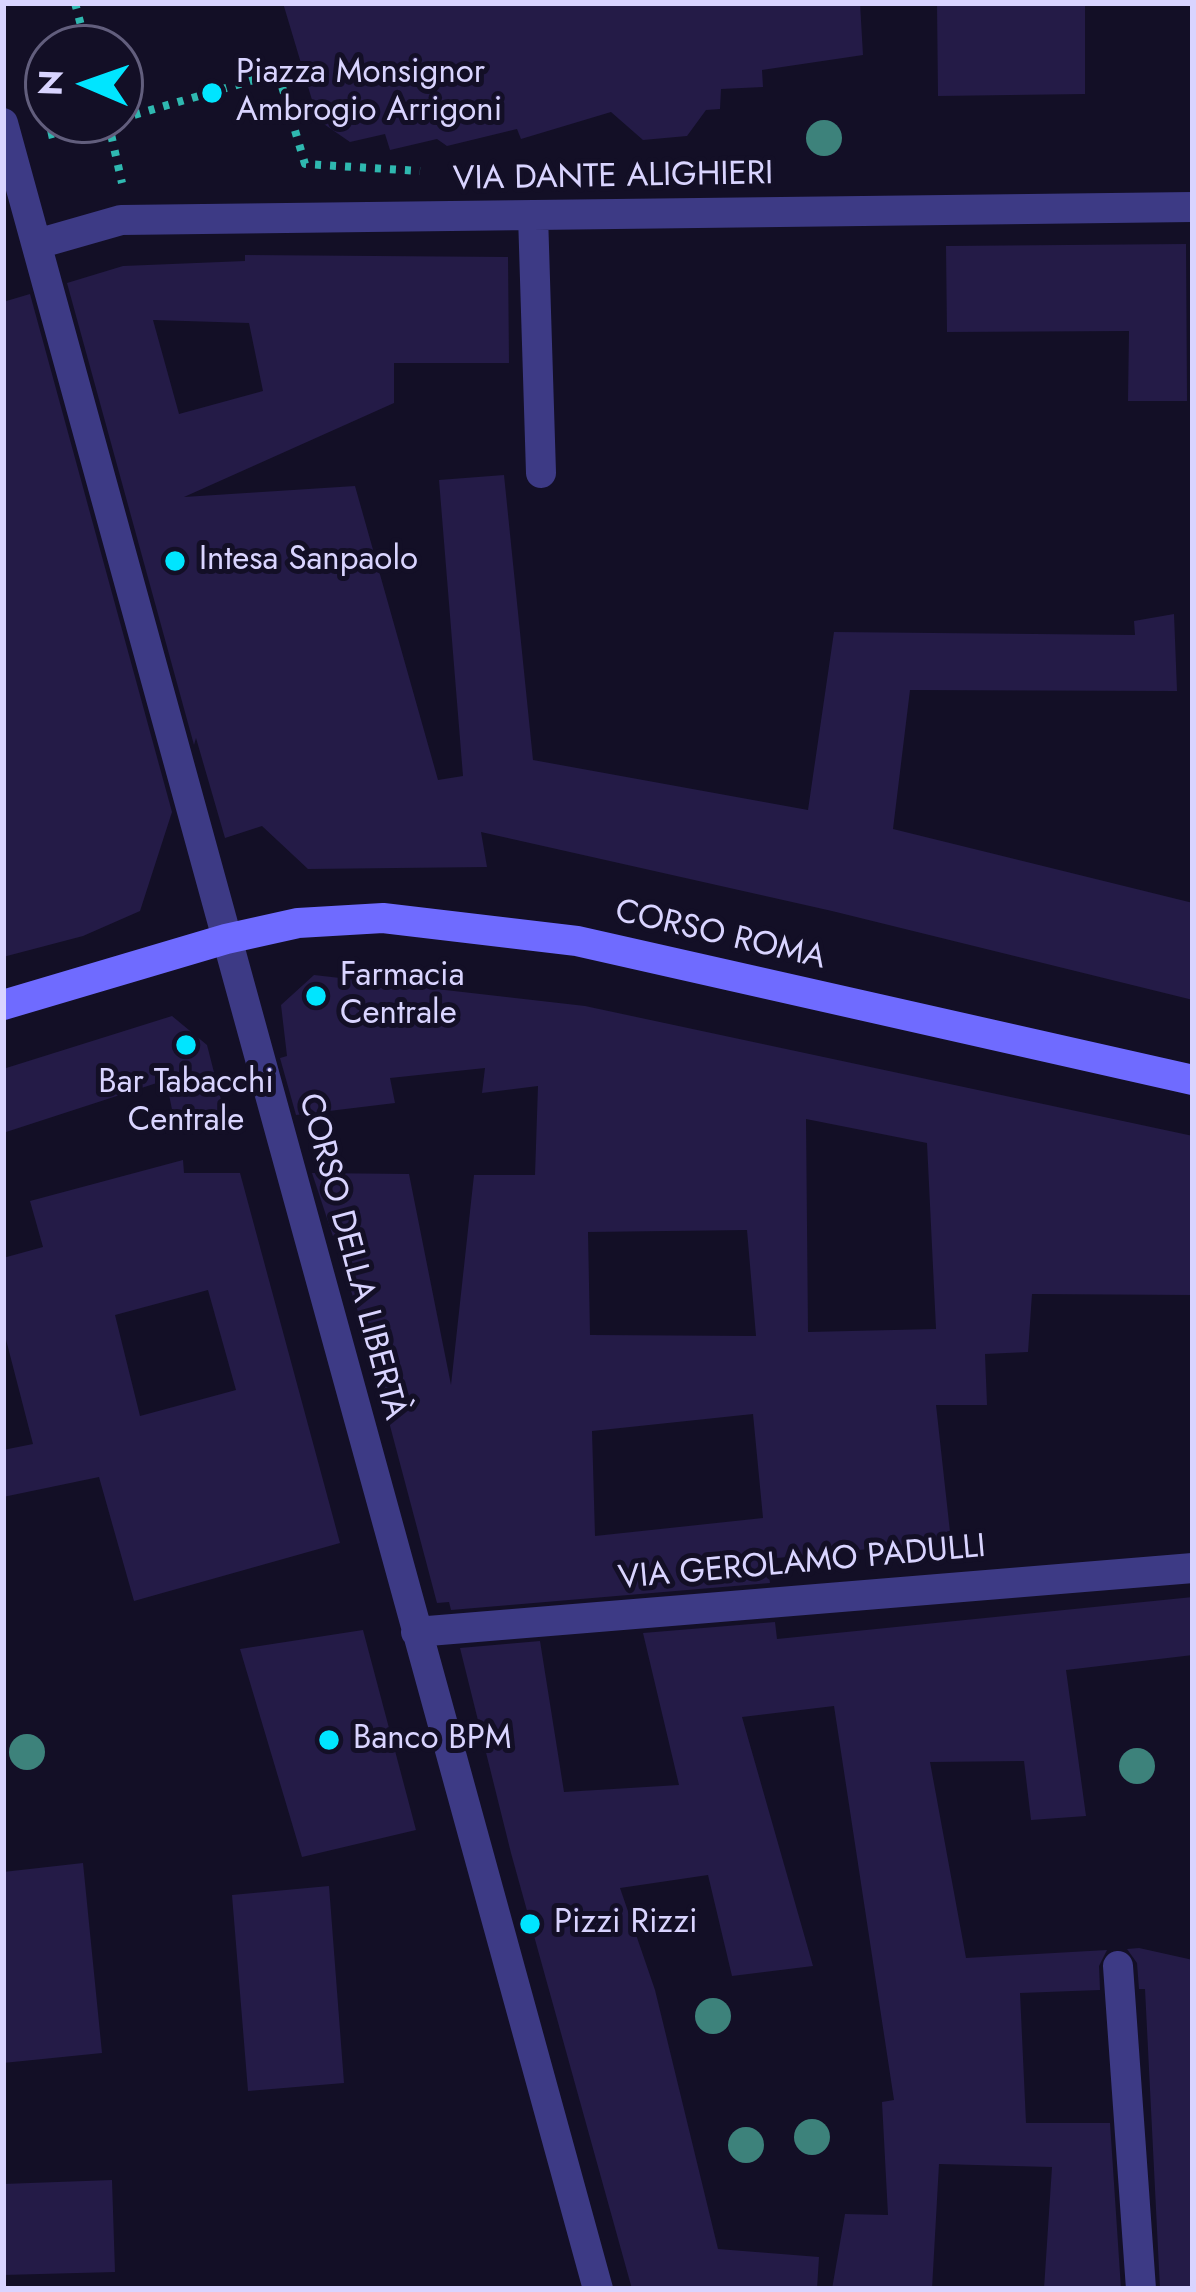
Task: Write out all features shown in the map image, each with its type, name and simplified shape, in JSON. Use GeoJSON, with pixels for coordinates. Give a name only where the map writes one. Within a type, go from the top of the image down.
{"type":"FeatureCollection","features":[{"type":"Feature","properties":{"kind":"street"},"geometry":{"type":"LineString","coordinates":[[7,133],[37,244]]}},
{"type":"Feature","properties":{"kind":"street","name":"VIA DANTE ALIGHIERI"},"geometry":{"type":"LineString","coordinates":[[37,244],[122,220],[1193,207]]}},
{"type":"Feature","properties":{"kind":"street"},"geometry":{"type":"LineString","coordinates":[[533,214],[541,473]]}},
{"type":"Feature","properties":{"kind":"street","name":"CORSO DELLA LIBERTÀ"},"geometry":{"type":"LineString","coordinates":[[37,244],[598,2289]]}},
{"type":"Feature","properties":{"kind":"street","name":"CORSO ROMA"},"geometry":{"type":"LineString","coordinates":[[3,1004],[226,939],[298,923],[382,918],[577,941],[1193,1080]]}},
{"type":"Feature","properties":{"kind":"street","name":"VIA GEROLAMO PADULLI"},"geometry":{"type":"LineString","coordinates":[[416,1632],[1193,1568]]}},
{"type":"Feature","properties":{"kind":"street"},"geometry":{"type":"LineString","coordinates":[[1118,1966],[1141,2289]]}},
{"type":"Feature","properties":{"kind":"path"},"geometry":{"type":"LineString","coordinates":[[144,111],[298,67]]}},
{"type":"Feature","properties":{"kind":"path"},"geometry":{"type":"LineString","coordinates":[[278,73],[305,164],[442,172]]}},
{"type":"Feature","properties":{"kind":"path"},"geometry":{"type":"LineString","coordinates":[[116,144],[122,220]]}},
{"type":"Feature","properties":{"kind":"building"},"geometry":{"type":"Polygon","coordinates":[[[283,3],[860,3],[863,55],[762,70],[763,87],[721,89],[720,109],[706,110],[687,136],[643,140],[611,112],[521,139],[517,129],[447,146],[437,139],[390,150],[385,134],[350,142],[318,120],[283,3]]]}},
{"type":"Feature","properties":{"kind":"building"},"geometry":{"type":"Polygon","coordinates":[[[937,3],[1085,3],[1085,94],[938,96],[937,3]]]}},
{"type":"Feature","properties":{"kind":"building"},"geometry":{"type":"Polygon","coordinates":[[[1186,244],[1187,401],[1128,401],[1129,331],[947,332],[946,246],[1186,244]]]}},
{"type":"Feature","properties":{"kind":"building"},"geometry":{"type":"Polygon","coordinates":[[[245,255],[508,257],[509,363],[394,363],[394,403],[184,497],[355,486],[438,780],[463,776],[439,480],[504,475],[533,760],[808,810],[834,632],[1135,635],[1134,621],[1174,614],[1177,691],[910,690],[893,829],[1193,903],[1193,1000],[832,911],[481,832],[487,867],[308,869],[262,826],[225,838],[196,738],[194,745],[67,283],[123,266],[245,261],[245,255]],[[153,320],[179,414],[263,391],[249,323],[153,320]]]}},
{"type":"Feature","properties":{"kind":"building"},"geometry":{"type":"Polygon","coordinates":[[[30,294],[172,812],[140,911],[83,936],[3,957],[3,302],[30,294]]]}},
{"type":"Feature","properties":{"kind":"building"},"geometry":{"type":"Polygon","coordinates":[[[314,975],[585,1006],[1193,1136],[1193,1295],[1032,1294],[1028,1352],[985,1354],[987,1405],[936,1405],[951,1541],[767,1559],[770,1583],[451,1610],[449,1602],[437,1603],[367,1339],[312,1173],[409,1174],[451,1385],[474,1175],[535,1175],[538,1086],[482,1093],[485,1068],[390,1078],[395,1103],[296,1115],[280,1058],[287,1056],[281,1005],[314,975]],[[806,1119],[808,1332],[936,1329],[927,1143],[806,1119]],[[747,1230],[588,1232],[590,1335],[756,1336],[747,1230]],[[753,1414],[592,1431],[595,1536],[763,1518],[753,1414]]]}},
{"type":"Feature","properties":{"kind":"building"},"geometry":{"type":"Polygon","coordinates":[[[172,1016],[207,1045],[227,1123],[176,1129],[166,1080],[3,1133],[3,1069],[172,1016]]]}},
{"type":"Feature","properties":{"kind":"building"},"geometry":{"type":"Polygon","coordinates":[[[183,1160],[184,1173],[240,1173],[340,1543],[134,1601],[99,1477],[3,1497],[3,1450],[33,1444],[3,1328],[3,1258],[43,1247],[30,1201],[183,1160]],[[208,1290],[115,1315],[140,1416],[236,1390],[208,1290]]]}},
{"type":"Feature","properties":{"kind":"building"},"geometry":{"type":"Polygon","coordinates":[[[1193,1597],[1193,1655],[1066,1670],[1086,1816],[1031,1820],[1024,1761],[930,1762],[966,1958],[1107,1950],[1099,1966],[1100,1990],[1020,1993],[1026,2123],[1110,2123],[1121,2289],[1044,2289],[1052,2167],[939,2164],[932,2289],[832,2289],[845,2214],[888,2215],[882,2102],[894,2100],[834,1706],[742,1717],[813,1966],[732,1976],[708,1875],[620,1888],[655,1990],[718,2249],[819,2257],[817,2289],[632,2289],[511,1853],[460,1648],[540,1641],[564,1792],[679,1785],[643,1633],[775,1622],[777,1639],[1193,1597]]]}},
{"type":"Feature","properties":{"kind":"building","name":"Banco BPM"},"geometry":{"type":"Polygon","coordinates":[[[363,1630],[416,1830],[302,1857],[240,1649],[363,1630]]]}},
{"type":"Feature","properties":{"kind":"building"},"geometry":{"type":"Polygon","coordinates":[[[83,1863],[102,2053],[3,2063],[3,1872],[83,1863]]]}},
{"type":"Feature","properties":{"kind":"building"},"geometry":{"type":"Polygon","coordinates":[[[329,1886],[344,2083],[248,2091],[232,1895],[329,1886]]]}},
{"type":"Feature","properties":{"kind":"building"},"geometry":{"type":"Polygon","coordinates":[[[1127,1949],[1193,1960],[1193,2289],[1160,2289],[1145,1989],[1139,1989],[1137,1963],[1127,1949]]]}},
{"type":"Feature","properties":{"kind":"building"},"geometry":{"type":"Polygon","coordinates":[[[112,2180],[115,2272],[3,2275],[3,2184],[112,2180]]]}},
{"type":"Feature","properties":{"kind":"place","name":"Piazza Monsignor Ambrogio Arrigoni"},"geometry":{"type":"Point","coordinates":[212,93]}},
{"type":"Feature","properties":{"kind":"place","name":"Intesa Sanpaolo"},"geometry":{"type":"Point","coordinates":[175,561]}},
{"type":"Feature","properties":{"kind":"place","name":"Farmacia Centrale"},"geometry":{"type":"Point","coordinates":[316,996]}},
{"type":"Feature","properties":{"kind":"place","name":"Bar Tabacchi Centrale"},"geometry":{"type":"Point","coordinates":[186,1045]}},
{"type":"Feature","properties":{"kind":"place","name":"Banco BPM"},"geometry":{"type":"Point","coordinates":[329,1740]}},
{"type":"Feature","properties":{"kind":"place","name":"Pizzi Rizzi"},"geometry":{"type":"Point","coordinates":[530,1924]}}]}
